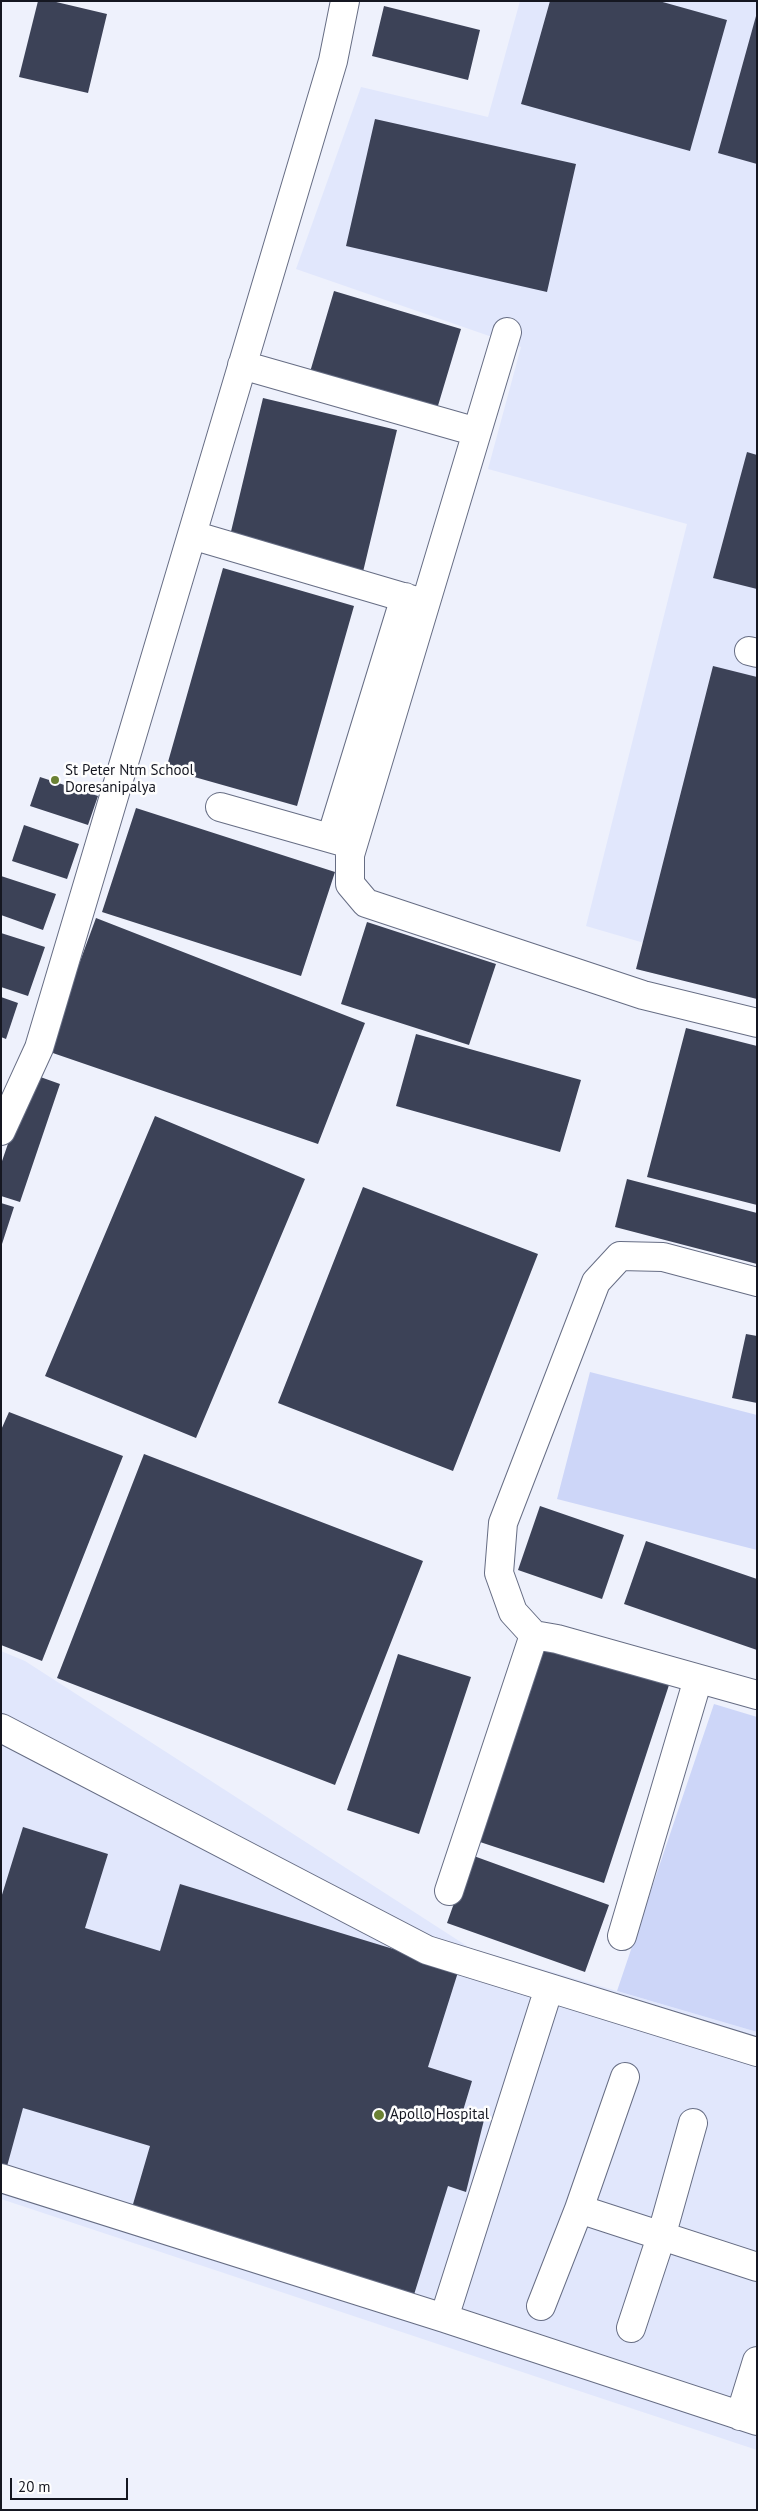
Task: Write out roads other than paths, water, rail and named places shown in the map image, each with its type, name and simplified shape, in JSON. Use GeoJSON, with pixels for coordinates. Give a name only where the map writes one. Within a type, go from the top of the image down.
{"type":"FeatureCollection","features":[{"type":"Feature","properties":{"kind":"street"},"geometry":{"type":"LineString","coordinates":[[1,1131],[39,1048],[332,60],[344,1]]}},
{"type":"Feature","properties":{"kind":"street"},"geometry":{"type":"LineString","coordinates":[[342,842],[415,600],[477,432],[507,332]]}},
{"type":"Feature","properties":{"kind":"street"},"geometry":{"type":"LineString","coordinates":[[242,365],[477,432]]}},
{"type":"Feature","properties":{"kind":"street"},"geometry":{"type":"LineString","coordinates":[[192,534],[415,600]]}},
{"type":"Feature","properties":{"kind":"street"},"geometry":{"type":"LineString","coordinates":[[220,807],[342,842],[350,855],[350,884],[366,903],[643,995],[757,1023]]}},
{"type":"Feature","properties":{"kind":"street"},"geometry":{"type":"LineString","coordinates":[[757,1282],[663,1257],[620,1256],[596,1282],[503,1523],[499,1573],[513,1612],[534,1635],[557,1639],[757,1696]]}},
{"type":"Feature","properties":{"kind":"street"},"geometry":{"type":"LineString","coordinates":[[449,1891],[534,1635]]}},
{"type":"Feature","properties":{"kind":"street"},"geometry":{"type":"LineString","coordinates":[[622,1936],[698,1679]]}},
{"type":"Feature","properties":{"kind":"street"},"geometry":{"type":"LineString","coordinates":[[1,1728],[426,1950],[757,2052]]}},
{"type":"Feature","properties":{"kind":"street"},"geometry":{"type":"LineString","coordinates":[[444,2318],[549,1988]]}},
{"type":"Feature","properties":{"kind":"street"},"geometry":{"type":"LineString","coordinates":[[541,2306],[579,2209],[626,2076]]}},
{"type":"Feature","properties":{"kind":"street"},"geometry":{"type":"LineString","coordinates":[[631,2328],[661,2237],[693,2124]]}},
{"type":"Feature","properties":{"kind":"street"},"geometry":{"type":"LineString","coordinates":[[1,2178],[444,2318],[748,2418],[757,2361]]}},
{"type":"Feature","properties":{"kind":"street"},"geometry":{"type":"LineString","coordinates":[[579,2209],[757,2267]]}},
{"type":"Feature","properties":{"kind":"place","name":"St Peter Ntm School Doresanipalya"},"geometry":{"type":"Point","coordinates":[55,780]}},
{"type":"Feature","properties":{"kind":"place","name":"Apollo Hospital"},"geometry":{"type":"Point","coordinates":[379,2115]}}]}
